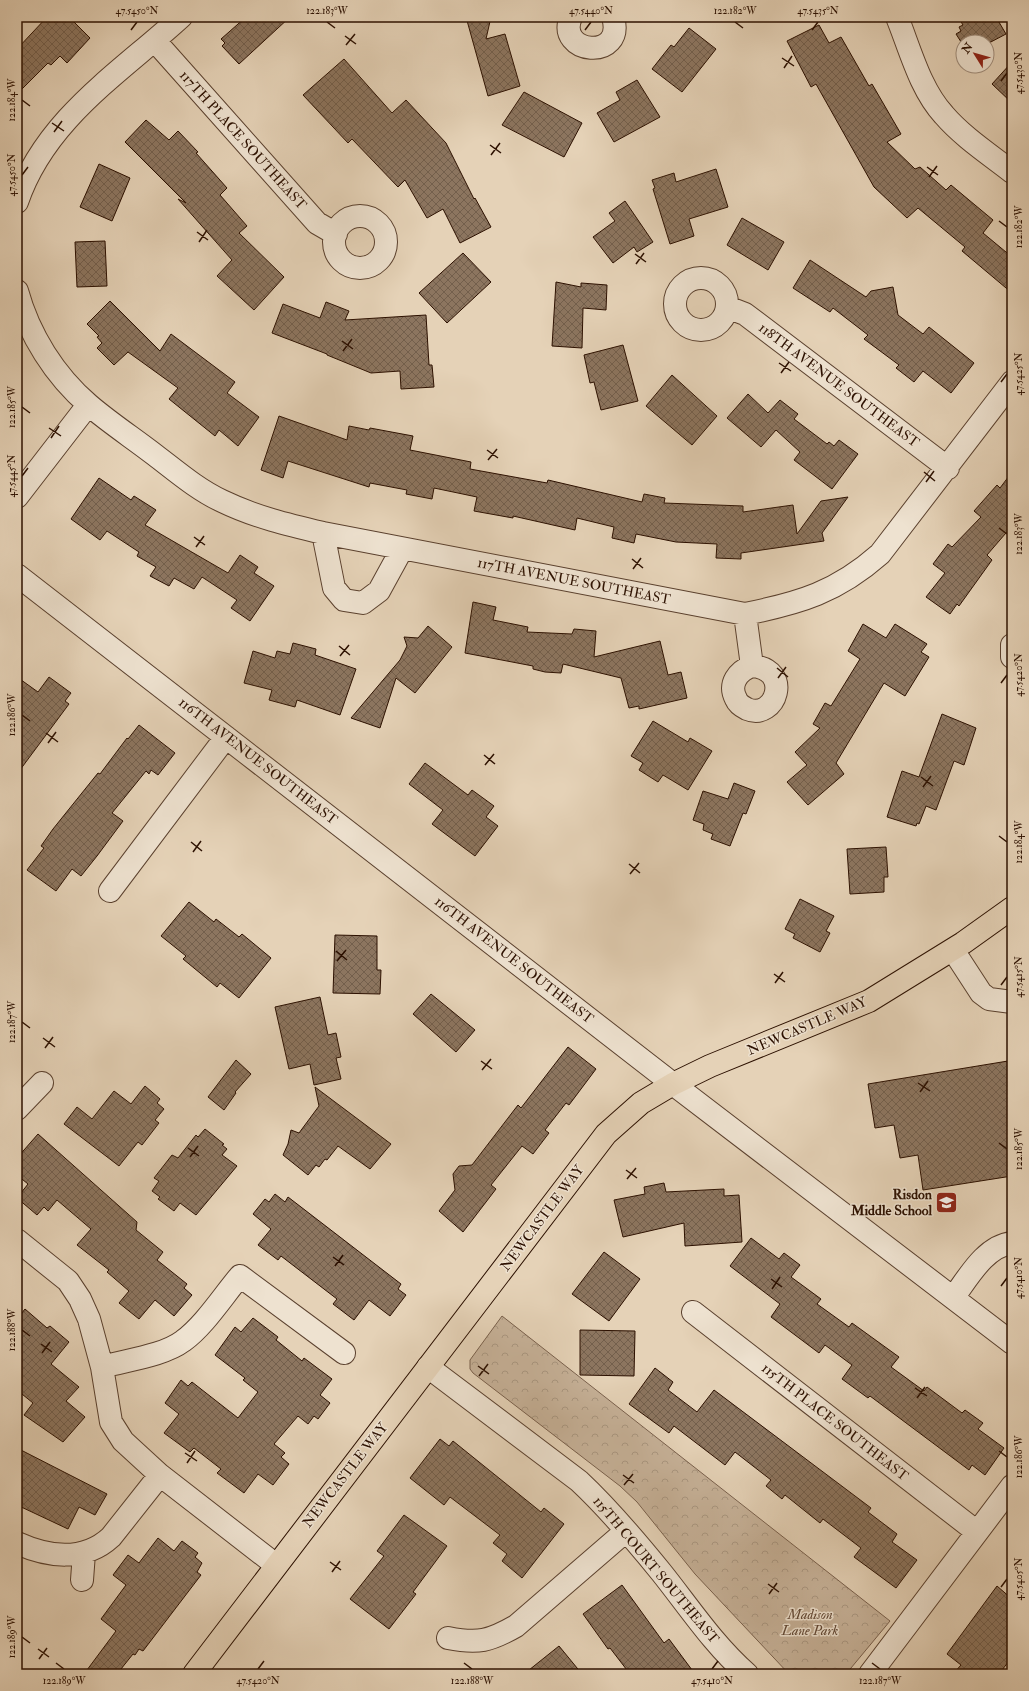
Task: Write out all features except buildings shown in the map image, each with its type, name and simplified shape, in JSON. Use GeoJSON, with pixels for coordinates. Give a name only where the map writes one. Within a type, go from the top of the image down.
{"type":"FeatureCollection","features":[{"type":"Feature","properties":{"kind":"main road","name":"NEWCASTLE WAY"},"geometry":{"type":"LineString","coordinates":[[194,1674],[606,1134],[641,1104],[673,1084],[704,1068],[869,1001],[953,950],[1012,908]]}},
{"type":"Feature","properties":{"kind":"street"},"geometry":{"type":"LineString","coordinates":[[18,198],[40,152],[59,127],[80,106],[181,17]]}},
{"type":"Feature","properties":{"kind":"street"},"geometry":{"type":"LineString","coordinates":[[571,17],[569,28],[572,36],[581,46],[594,49],[603,46],[612,37],[615,24],[613,17]]}},
{"type":"Feature","properties":{"kind":"street"},"geometry":{"type":"LineString","coordinates":[[897,17],[921,77],[930,96],[943,115],[964,134],[1012,172]]}},
{"type":"Feature","properties":{"kind":"street","name":"117TH PLACE SOUTHEAST"},"geometry":{"type":"LineString","coordinates":[[155,41],[317,223],[336,234]]}},
{"type":"Feature","properties":{"kind":"street","name":"117TH AVENUE SOUTHEAST"},"geometry":{"type":"LineString","coordinates":[[17,292],[23,313],[40,347],[65,380],[88,405],[190,481],[220,500],[247,512],[280,523],[323,533],[745,614]]}},
{"type":"Feature","properties":{"kind":"street","name":"118TH AVENUE SOUTHEAST"},"geometry":{"type":"LineString","coordinates":[[727,307],[745,314],[948,468]]}},
{"type":"Feature","properties":{"kind":"street"},"geometry":{"type":"LineString","coordinates":[[752,666],[745,614],[789,605],[828,591],[861,571],[880,554],[948,468],[1012,382]]}},
{"type":"Feature","properties":{"kind":"street"},"geometry":{"type":"LineString","coordinates":[[17,497],[88,405]]}},
{"type":"Feature","properties":{"kind":"street"},"geometry":{"type":"LineString","coordinates":[[323,533],[334,588],[344,600],[363,603],[379,591],[402,549]]}},
{"type":"Feature","properties":{"kind":"street","name":"116TH AVENUE SOUTHEAST"},"geometry":{"type":"LineString","coordinates":[[17,575],[673,1084],[1012,1343]]}},
{"type":"Feature","properties":{"kind":"street"},"geometry":{"type":"LineString","coordinates":[[1012,645],[1012,657]]}},
{"type":"Feature","properties":{"kind":"street"},"geometry":{"type":"LineString","coordinates":[[110,891],[226,737]]}},
{"type":"Feature","properties":{"kind":"street"},"geometry":{"type":"LineString","coordinates":[[953,950],[981,993],[989,999],[1012,1002]]}},
{"type":"Feature","properties":{"kind":"street"},"geometry":{"type":"LineString","coordinates":[[17,1109],[42,1083]]}},
{"type":"Feature","properties":{"kind":"street"},"geometry":{"type":"LineString","coordinates":[[17,1240],[68,1281],[80,1299],[89,1319],[102,1367],[111,1422],[123,1441],[160,1475],[276,1565]]}},
{"type":"Feature","properties":{"kind":"street"},"geometry":{"type":"LineString","coordinates":[[952,1298],[982,1259],[1005,1244],[1012,1243]]}},
{"type":"Feature","properties":{"kind":"street"},"geometry":{"type":"LineString","coordinates":[[102,1367],[166,1350],[183,1342],[193,1333],[240,1276],[344,1353]]}},
{"type":"Feature","properties":{"kind":"street","name":"115TH PLACE SOUTHEAST"},"geometry":{"type":"LineString","coordinates":[[693,1312],[977,1532]]}},
{"type":"Feature","properties":{"kind":"street","name":"115TH COURT SOUTHEAST"},"geometry":{"type":"LineString","coordinates":[[428,1367],[579,1482],[599,1500],[626,1530],[716,1643],[747,1674]]}},
{"type":"Feature","properties":{"kind":"street"},"geometry":{"type":"LineString","coordinates":[[17,1543],[33,1550],[47,1560],[84,1553],[102,1545],[160,1475]]}},
{"type":"Feature","properties":{"kind":"street"},"geometry":{"type":"LineString","coordinates":[[870,1674],[1012,1486]]}},
{"type":"Feature","properties":{"kind":"street"},"geometry":{"type":"LineString","coordinates":[[448,1638],[468,1642],[483,1642],[497,1637],[516,1626],[626,1530]]}},
{"type":"Feature","properties":{"kind":"street"},"geometry":{"type":"LineString","coordinates":[[82,1580],[84,1553]]}},
{"type":"Feature","properties":{"kind":"green space","name":"Madison Lane Park"},"geometry":{"type":"Polygon","coordinates":[[[502,1316],[890,1621],[846,1674],[789,1674],[695,1574],[637,1502],[620,1486],[473,1373],[470,1369],[470,1360],[502,1316]]]}},
{"type":"Feature","properties":{"kind":"place","name":"Risdon Middle School"},"geometry":{"type":"Point","coordinates":[947,1202]}}]}
